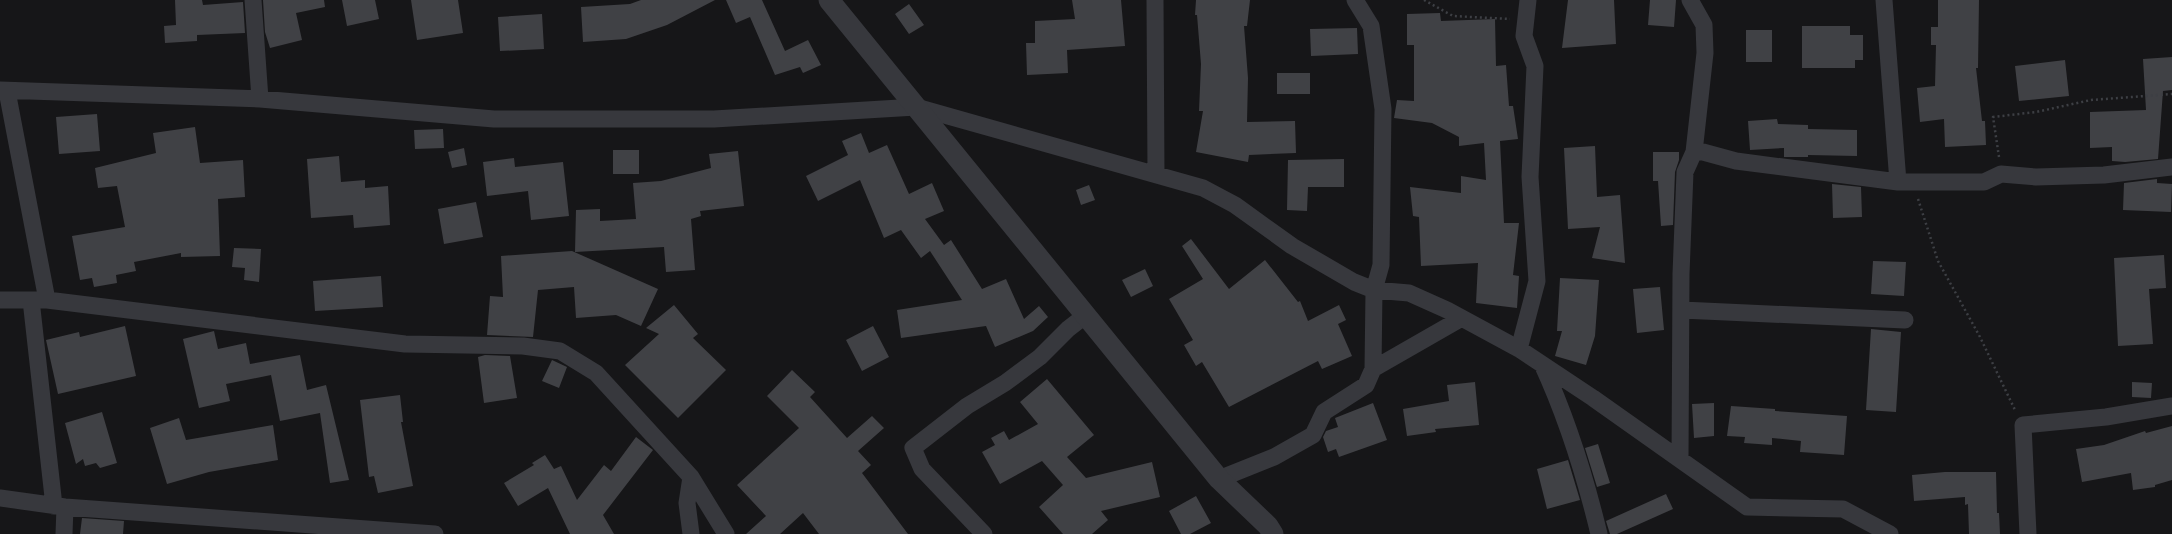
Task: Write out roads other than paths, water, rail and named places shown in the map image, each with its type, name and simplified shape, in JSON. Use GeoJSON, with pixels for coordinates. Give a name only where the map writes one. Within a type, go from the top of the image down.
{"type":"FeatureCollection","features":[{"type":"Feature","properties":{"kind":"street"},"geometry":{"type":"LineString","coordinates":[[253,0],[260,100]]}},
{"type":"Feature","properties":{"kind":"street"},"geometry":{"type":"LineString","coordinates":[[829,0],[1219,480],[1268,526],[1274,534]]}},
{"type":"Feature","properties":{"kind":"street"},"geometry":{"type":"LineString","coordinates":[[1155,0],[1156,174]]}},
{"type":"Feature","properties":{"kind":"street"},"geometry":{"type":"LineString","coordinates":[[1219,480],[1274,457],[1313,434],[1324,412],[1366,385],[1373,369],[1374,290],[1381,265],[1382,109],[1372,26],[1355,0]]}},
{"type":"Feature","properties":{"kind":"street"},"geometry":{"type":"LineString","coordinates":[[1519,349],[1537,280],[1530,177],[1534,66],[1524,36],[1528,0]]}},
{"type":"Feature","properties":{"kind":"street"},"geometry":{"type":"LineString","coordinates":[[1680,459],[1681,274],[1685,172],[1694,152],[1705,53],[1704,25],[1690,0]]}},
{"type":"Feature","properties":{"kind":"street"},"geometry":{"type":"LineString","coordinates":[[1884,0],[1898,182]]}},
{"type":"Feature","properties":{"kind":"street"},"geometry":{"type":"LineString","coordinates":[[64,534],[59,506],[39,300],[3,90],[260,100],[494,119],[714,119],[916,107],[1203,188],[1235,205],[1292,246],[1354,282],[1374,290],[1409,293],[1462,318],[1519,349],[1680,459],[1747,507],[1843,509],[1890,534]]}},
{"type":"Feature","properties":{"kind":"street"},"geometry":{"type":"LineString","coordinates":[[1694,152],[1703,152],[1736,161],[1898,182],[1984,182],[2001,174],[2036,177],[2104,175],[2172,167]]}},
{"type":"Feature","properties":{"kind":"street"},"geometry":{"type":"LineString","coordinates":[[0,300],[39,300],[405,344],[523,346],[560,351],[596,373],[691,477],[726,534]]}},
{"type":"Feature","properties":{"kind":"street"},"geometry":{"type":"LineString","coordinates":[[1682,310],[1905,320]]}},
{"type":"Feature","properties":{"kind":"street"},"geometry":{"type":"LineString","coordinates":[[984,534],[922,469],[913,448],[967,406],[1005,383],[1034,361],[1086,315]]}},
{"type":"Feature","properties":{"kind":"street"},"geometry":{"type":"LineString","coordinates":[[1373,369],[1462,318]]}},
{"type":"Feature","properties":{"kind":"street"},"geometry":{"type":"LineString","coordinates":[[1542,364],[1557,396],[1589,495],[1599,534]]}},
{"type":"Feature","properties":{"kind":"street"},"geometry":{"type":"LineString","coordinates":[[2028,534],[2023,425],[2106,417],[2172,406]]}},
{"type":"Feature","properties":{"kind":"street"},"geometry":{"type":"LineString","coordinates":[[691,477],[687,503],[691,534]]}},
{"type":"Feature","properties":{"kind":"street"},"geometry":{"type":"LineString","coordinates":[[0,498],[59,506],[435,534]]}}]}
